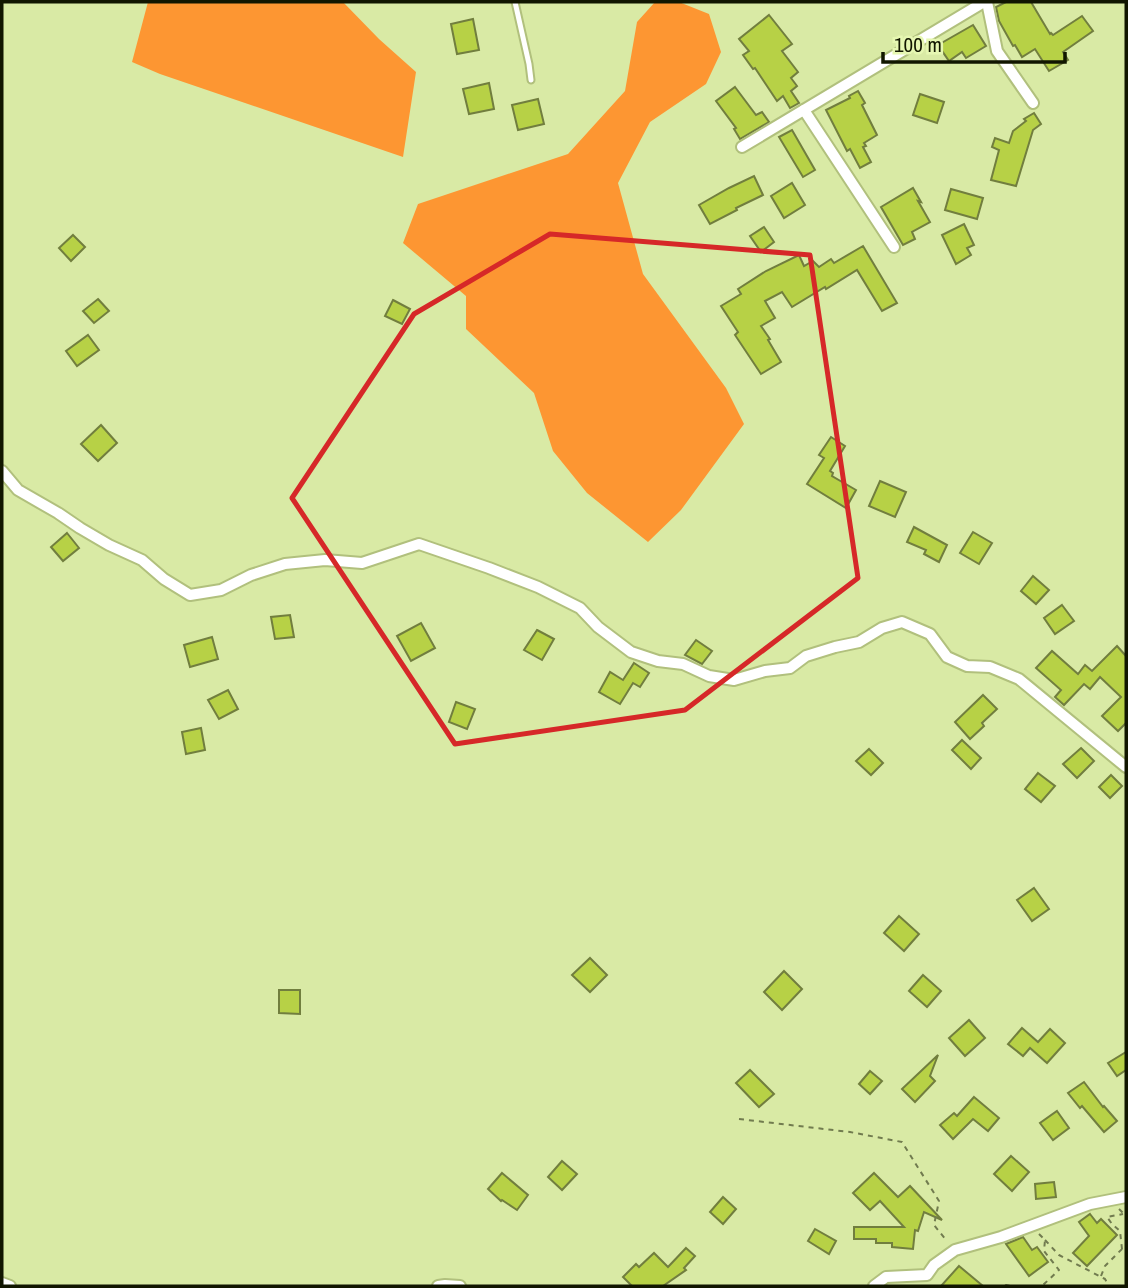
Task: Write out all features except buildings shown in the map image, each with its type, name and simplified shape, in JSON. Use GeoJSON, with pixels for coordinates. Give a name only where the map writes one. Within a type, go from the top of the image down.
{"type":"FeatureCollection","features":[{"type":"Feature","properties":{"kind":"street"},"geometry":{"type":"LineString","coordinates":[[742,147],[986,2],[997,51],[1033,103]]}},
{"type":"Feature","properties":{"kind":"street"},"geometry":{"type":"LineString","coordinates":[[804,110],[894,247]]}},
{"type":"Feature","properties":{"kind":"street"},"geometry":{"type":"LineString","coordinates":[[2,471],[18,490],[89,534],[142,559],[164,579],[190,595],[221,590],[251,575],[285,564],[325,560],[362,563],[419,544],[538,587],[580,608],[598,627],[631,652],[658,662],[683,664],[709,676],[734,680],[765,671],[790,668],[806,656],[859,642],[882,628],[902,622],[930,634],[947,657],[967,666],[990,667],[1020,679],[1126,767]]}},
{"type":"Feature","properties":{"kind":"street"},"geometry":{"type":"LineString","coordinates":[[874,1286],[886,1277],[927,1275],[934,1265],[955,1250],[1001,1237],[1090,1204],[1126,1197]]}},
{"type":"Feature","properties":{"kind":"street"},"geometry":{"type":"LineString","coordinates":[[2,1283],[10,1286]]}},
{"type":"Feature","properties":{"kind":"street"},"geometry":{"type":"LineString","coordinates":[[438,1286],[460,1286]]}},
{"type":"Feature","properties":{"kind":"lane"},"geometry":{"type":"LineString","coordinates":[[515,2],[531,80]]}},
{"type":"Feature","properties":{"kind":"path"},"geometry":{"type":"LineString","coordinates":[[739,1119],[850,1132],[902,1142],[939,1201],[934,1225],[955,1250]]}},
{"type":"Feature","properties":{"kind":"path"},"geometry":{"type":"LineString","coordinates":[[1122,1249],[1120,1231],[1107,1217],[1123,1214]]}},
{"type":"Feature","properties":{"kind":"path"},"geometry":{"type":"LineString","coordinates":[[1032,1226],[1059,1255],[1105,1279],[1109,1286]]}},
{"type":"Feature","properties":{"kind":"path"},"geometry":{"type":"LineString","coordinates":[[1042,1286],[1059,1270],[1044,1251],[1045,1240]]}},
{"type":"Feature","properties":{"kind":"path"},"geometry":{"type":"LineString","coordinates":[[1100,1277],[1105,1266],[1126,1245]]}},
{"type":"Feature","properties":{"kind":"path"},"geometry":{"type":"LineString","coordinates":[[1005,1286],[1011,1286]]}},
{"type":"Feature","properties":{"kind":"highlighted area"},"geometry":{"type":"Polygon","coordinates":[[[550,234],[810,255],[858,578],[685,710],[455,744],[292,498],[414,314],[550,234]]]}},
{"type":"Feature","properties":{"kind":"shaded area"},"geometry":{"type":"Polygon","coordinates":[[[148,2],[343,2],[416,72],[403,157],[132,62],[148,2]]]}},
{"type":"Feature","properties":{"kind":"shaded area"},"geometry":{"type":"Polygon","coordinates":[[[655,2],[679,2],[709,14],[721,52],[706,84],[650,122],[618,183],[643,274],[726,388],[744,424],[681,510],[648,542],[587,493],[553,451],[534,393],[466,329],[466,296],[403,243],[418,204],[568,154],[625,91],[637,22],[655,2]]]}}]}
